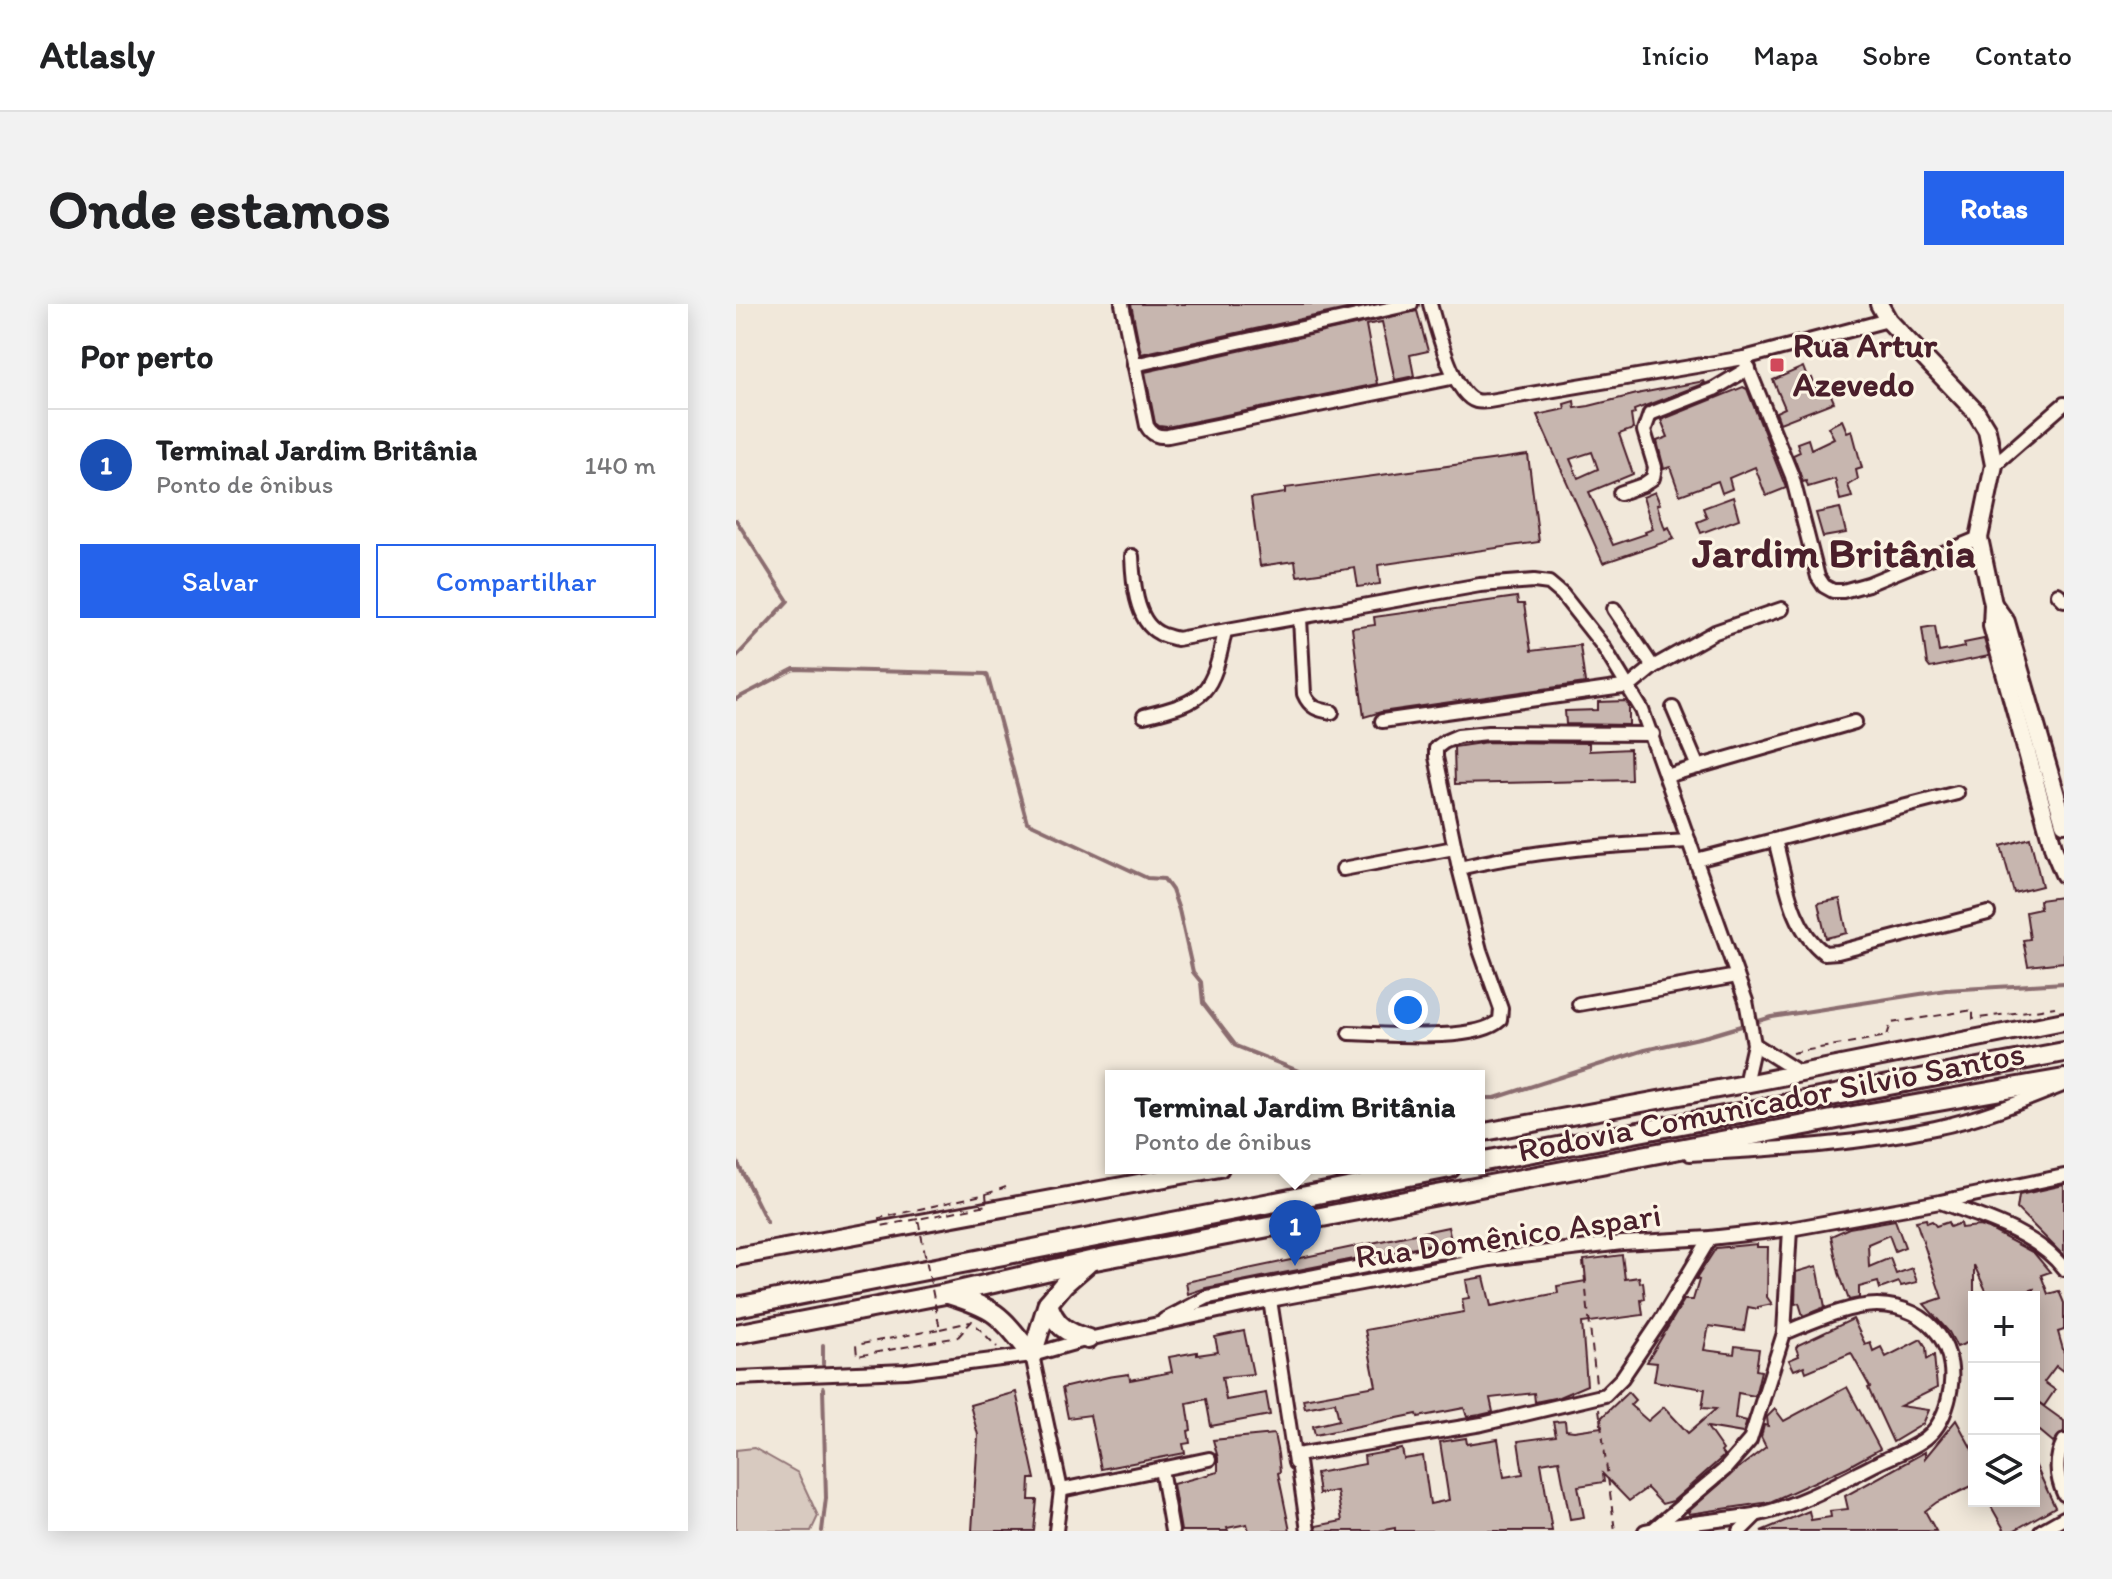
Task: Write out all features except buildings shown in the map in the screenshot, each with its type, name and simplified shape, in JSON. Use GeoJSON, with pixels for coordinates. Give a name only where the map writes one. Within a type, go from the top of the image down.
{"type":"FeatureCollection","features":[{"type":"Feature","properties":{"kind":"highway","name":"Rodovia Comunicador Silvio Santos"},"geometry":{"type":"LineString","coordinates":[[1485,1161],[2064,1052]]}},
{"type":"Feature","properties":{"kind":"highway","name":"Rodovia Comunicador Silvio Santos"},"geometry":{"type":"LineString","coordinates":[[736,1334],[945,1294],[1090,1261],[2064,1079]]}},
{"type":"Feature","properties":{"kind":"highway"},"geometry":{"type":"LineString","coordinates":[[736,1307],[1419,1174]]}},
{"type":"Feature","properties":{"kind":"highway"},"geometry":{"type":"LineString","coordinates":[[1032,1355],[1048,1303],[1090,1261]]}},
{"type":"Feature","properties":{"kind":"highway"},"geometry":{"type":"LineString","coordinates":[[736,1297],[867,1281]]}},
{"type":"Feature","properties":{"kind":"highway"},"geometry":{"type":"LineString","coordinates":[[945,1294],[993,1311],[1032,1355]]}},
{"type":"Feature","properties":{"kind":"highway"},"geometry":{"type":"LineString","coordinates":[[1048,1303],[1057,1323],[1065,1331],[1088,1339]]}},
{"type":"Feature","properties":{"kind":"main road"},"geometry":{"type":"LineString","coordinates":[[1879,304],[1888,320],[1976,412],[1987,430],[1994,465],[1979,538],[1993,604],[1992,626],[2054,850],[2064,874]]}},
{"type":"Feature","properties":{"kind":"main road"},"geometry":{"type":"LineString","coordinates":[[1993,604],[2006,622],[2064,823]]}},
{"type":"Feature","properties":{"kind":"main road"},"geometry":{"type":"LineString","coordinates":[[1485,1132],[1800,1073],[2063,1014]]}},
{"type":"Feature","properties":{"kind":"main road"},"geometry":{"type":"LineString","coordinates":[[736,1257],[1187,1174]]}},
{"type":"Feature","properties":{"kind":"street"},"geometry":{"type":"LineString","coordinates":[[1122,304],[1147,426],[1151,433],[1162,437],[1455,377]]}},
{"type":"Feature","properties":{"kind":"street"},"geometry":{"type":"LineString","coordinates":[[1134,365],[1411,304]]}},
{"type":"Feature","properties":{"kind":"street"},"geometry":{"type":"LineString","coordinates":[[1430,304],[1455,377],[1474,401],[1747,363],[1888,320]]}},
{"type":"Feature","properties":{"kind":"street"},"geometry":{"type":"LineString","coordinates":[[1620,493],[1653,478],[1655,467],[1644,431],[1650,414],[1714,389],[1747,363]]}},
{"type":"Feature","properties":{"kind":"street"},"geometry":{"type":"LineString","coordinates":[[1747,363],[1792,476],[1818,577],[1824,586],[1833,591],[1868,584],[1979,538]]}},
{"type":"Feature","properties":{"kind":"street"},"geometry":{"type":"LineString","coordinates":[[1994,465],[2064,404]]}},
{"type":"Feature","properties":{"kind":"street"},"geometry":{"type":"LineString","coordinates":[[1132,556],[1143,616],[1157,633],[1177,639],[1480,585],[1534,581],[1549,583],[1562,594],[1630,686],[1653,734],[1746,1001],[1754,1041],[1745,1084]]}},
{"type":"Feature","properties":{"kind":"street"},"geometry":{"type":"LineString","coordinates":[[1614,609],[1653,667]]}},
{"type":"Feature","properties":{"kind":"street"},"geometry":{"type":"LineString","coordinates":[[1382,721],[1630,686],[1653,667],[1715,632],[1782,609]]}},
{"type":"Feature","properties":{"kind":"street"},"geometry":{"type":"LineString","coordinates":[[1300,618],[1304,694],[1316,710],[1332,712]]}},
{"type":"Feature","properties":{"kind":"street"},"geometry":{"type":"LineString","coordinates":[[1144,716],[1189,703],[1207,690],[1215,677],[1225,631]]}},
{"type":"Feature","properties":{"kind":"street"},"geometry":{"type":"LineString","coordinates":[[1673,708],[1698,767]]}},
{"type":"Feature","properties":{"kind":"street"},"geometry":{"type":"LineString","coordinates":[[1666,776],[1855,722]]}},
{"type":"Feature","properties":{"kind":"street"},"geometry":{"type":"LineString","coordinates":[[1349,1033],[1453,1035],[1494,1026],[1500,1020],[1501,1009],[1480,950],[1454,848],[1436,748],[1458,736],[1488,733],[1653,734]]}},
{"type":"Feature","properties":{"kind":"street"},"geometry":{"type":"LineString","coordinates":[[1696,860],[1957,793]]}},
{"type":"Feature","properties":{"kind":"street"},"geometry":{"type":"LineString","coordinates":[[1775,840],[1797,921],[1812,943],[1824,953],[1988,913]]}},
{"type":"Feature","properties":{"kind":"street"},"geometry":{"type":"LineString","coordinates":[[1459,868],[1599,845],[1689,841]]}},
{"type":"Feature","properties":{"kind":"street"},"geometry":{"type":"LineString","coordinates":[[1343,869],[1454,848]]}},
{"type":"Feature","properties":{"kind":"street"},"geometry":{"type":"LineString","coordinates":[[1579,1004],[1737,976]]}},
{"type":"Feature","properties":{"kind":"street"},"geometry":{"type":"LineString","coordinates":[[1754,1041],[1800,1073]]}},
{"type":"Feature","properties":{"kind":"street"},"geometry":{"type":"LineString","coordinates":[[1647,1156],[1805,1148],[1881,1138],[1937,1128],[1993,1113],[2064,1085]]}},
{"type":"Feature","properties":{"kind":"street","name":"Rua Domênico Aspari"},"geometry":{"type":"LineString","coordinates":[[736,1378],[906,1371],[1032,1355],[1088,1339],[1270,1300],[1490,1259],[1790,1229],[2064,1176]]}},
{"type":"Feature","properties":{"kind":"street"},"geometry":{"type":"LineString","coordinates":[[1940,1202],[1978,1215],[2034,1242],[2048,1251],[2064,1269]]}},
{"type":"Feature","properties":{"kind":"street"},"geometry":{"type":"LineString","coordinates":[[1650,1530],[1715,1478],[1750,1440],[1784,1333],[1790,1229]]}},
{"type":"Feature","properties":{"kind":"street","name":"Rua Domênico Aspari"},"geometry":{"type":"LineString","coordinates":[[1598,1398],[1614,1388],[1622,1378],[1710,1238]]}},
{"type":"Feature","properties":{"kind":"street"},"geometry":{"type":"LineString","coordinates":[[1155,1326],[1196,1302],[1223,1294],[1451,1250],[1490,1259]]}},
{"type":"Feature","properties":{"kind":"street"},"geometry":{"type":"LineString","coordinates":[[1270,1300],[1307,1531]]}},
{"type":"Feature","properties":{"kind":"street"},"geometry":{"type":"LineString","coordinates":[[1650,1530],[1757,1514],[1786,1505],[1924,1440],[1944,1417],[1952,1387],[1951,1360],[1944,1339],[1931,1324],[1915,1315],[1895,1307],[1876,1305],[1854,1309],[1784,1333]]}},
{"type":"Feature","properties":{"kind":"street"},"geometry":{"type":"LineString","coordinates":[[1032,1355],[1061,1490],[1056,1531]]}},
{"type":"Feature","properties":{"kind":"street"},"geometry":{"type":"LineString","coordinates":[[1307,1531],[1297,1455],[1482,1424],[1598,1398]]}},
{"type":"Feature","properties":{"kind":"street"},"geometry":{"type":"LineString","coordinates":[[2064,1441],[2058,1453],[2057,1468],[2064,1494]]}},
{"type":"Feature","properties":{"kind":"street"},"geometry":{"type":"LineString","coordinates":[[1061,1490],[1209,1459]]}},
{"type":"Feature","properties":{"kind":"street"},"geometry":{"type":"LineString","coordinates":[[1161,1469],[1172,1531]]}},
{"type":"Feature","properties":{"kind":"street"},"geometry":{"type":"LineString","coordinates":[[1740,1531],[1757,1514]]}},
{"type":"Feature","properties":{"kind":"street"},"geometry":{"type":"LineString","coordinates":[[2041,1531],[2058,1524]]}},
{"type":"Feature","properties":{"kind":"path"},"geometry":{"type":"LineString","coordinates":[[1790,1053],[1887,1036],[1891,1023],[1973,1010],[1973,1019],[2063,1014]]}},
{"type":"Feature","properties":{"kind":"path"},"geometry":{"type":"LineString","coordinates":[[986,1194],[987,1205],[881,1226],[880,1218],[1006,1187]]}},
{"type":"Feature","properties":{"kind":"path"},"geometry":{"type":"LineString","coordinates":[[918,1219],[940,1329]]}},
{"type":"Feature","properties":{"kind":"path"},"geometry":{"type":"LineString","coordinates":[[1581,1248],[1615,1531]]}},
{"type":"Feature","properties":{"kind":"path"},"geometry":{"type":"LineString","coordinates":[[972,1321],[958,1337],[857,1356],[856,1345],[972,1321]]}},
{"type":"Feature","properties":{"kind":"path"},"geometry":{"type":"LineString","coordinates":[[972,1321],[1000,1351]]}},
{"type":"Feature","properties":{"kind":"shaded area"},"geometry":{"type":"Polygon","coordinates":[[[754,1448],[798,1473],[818,1516],[811,1531],[736,1531],[736,1450],[754,1448]]]}},
{"type":"Feature","properties":{"kind":"waterway"},"geometry":{"type":"LineString","coordinates":[[736,520],[788,601],[736,657]]}},
{"type":"Feature","properties":{"kind":"waterway"},"geometry":{"type":"LineString","coordinates":[[736,699],[794,669],[987,674],[1027,822],[1147,878],[1164,879],[1172,890],[1179,910],[1193,972],[1201,982],[1203,1003],[1236,1046],[1296,1070]]}},
{"type":"Feature","properties":{"kind":"waterway"},"geometry":{"type":"LineString","coordinates":[[1485,1098],[1495,1098],[1645,1050],[1772,1017],[1946,990],[2064,983]]}},
{"type":"Feature","properties":{"kind":"waterway"},"geometry":{"type":"LineString","coordinates":[[736,1160],[767,1222]]}},
{"type":"Feature","properties":{"kind":"waterway"},"geometry":{"type":"LineString","coordinates":[[823,1345],[823,1364]]}},
{"type":"Feature","properties":{"kind":"waterway"},"geometry":{"type":"LineString","coordinates":[[822,1531],[826,1498],[823,1388]]}},
{"type":"Feature","properties":{"kind":"place","name":"Rua Artur Azevedo"},"geometry":{"type":"Point","coordinates":[1777,365]}},
{"type":"Feature","properties":{"kind":"place","name":"Terminal Jardim Britânia"},"geometry":{"type":"Point","coordinates":[1295,1266]}},
{"type":"Feature","properties":{"kind":"district","name":"Jardim Britânia"},"geometry":{"type":"Point","coordinates":[1834,552]}}]}
